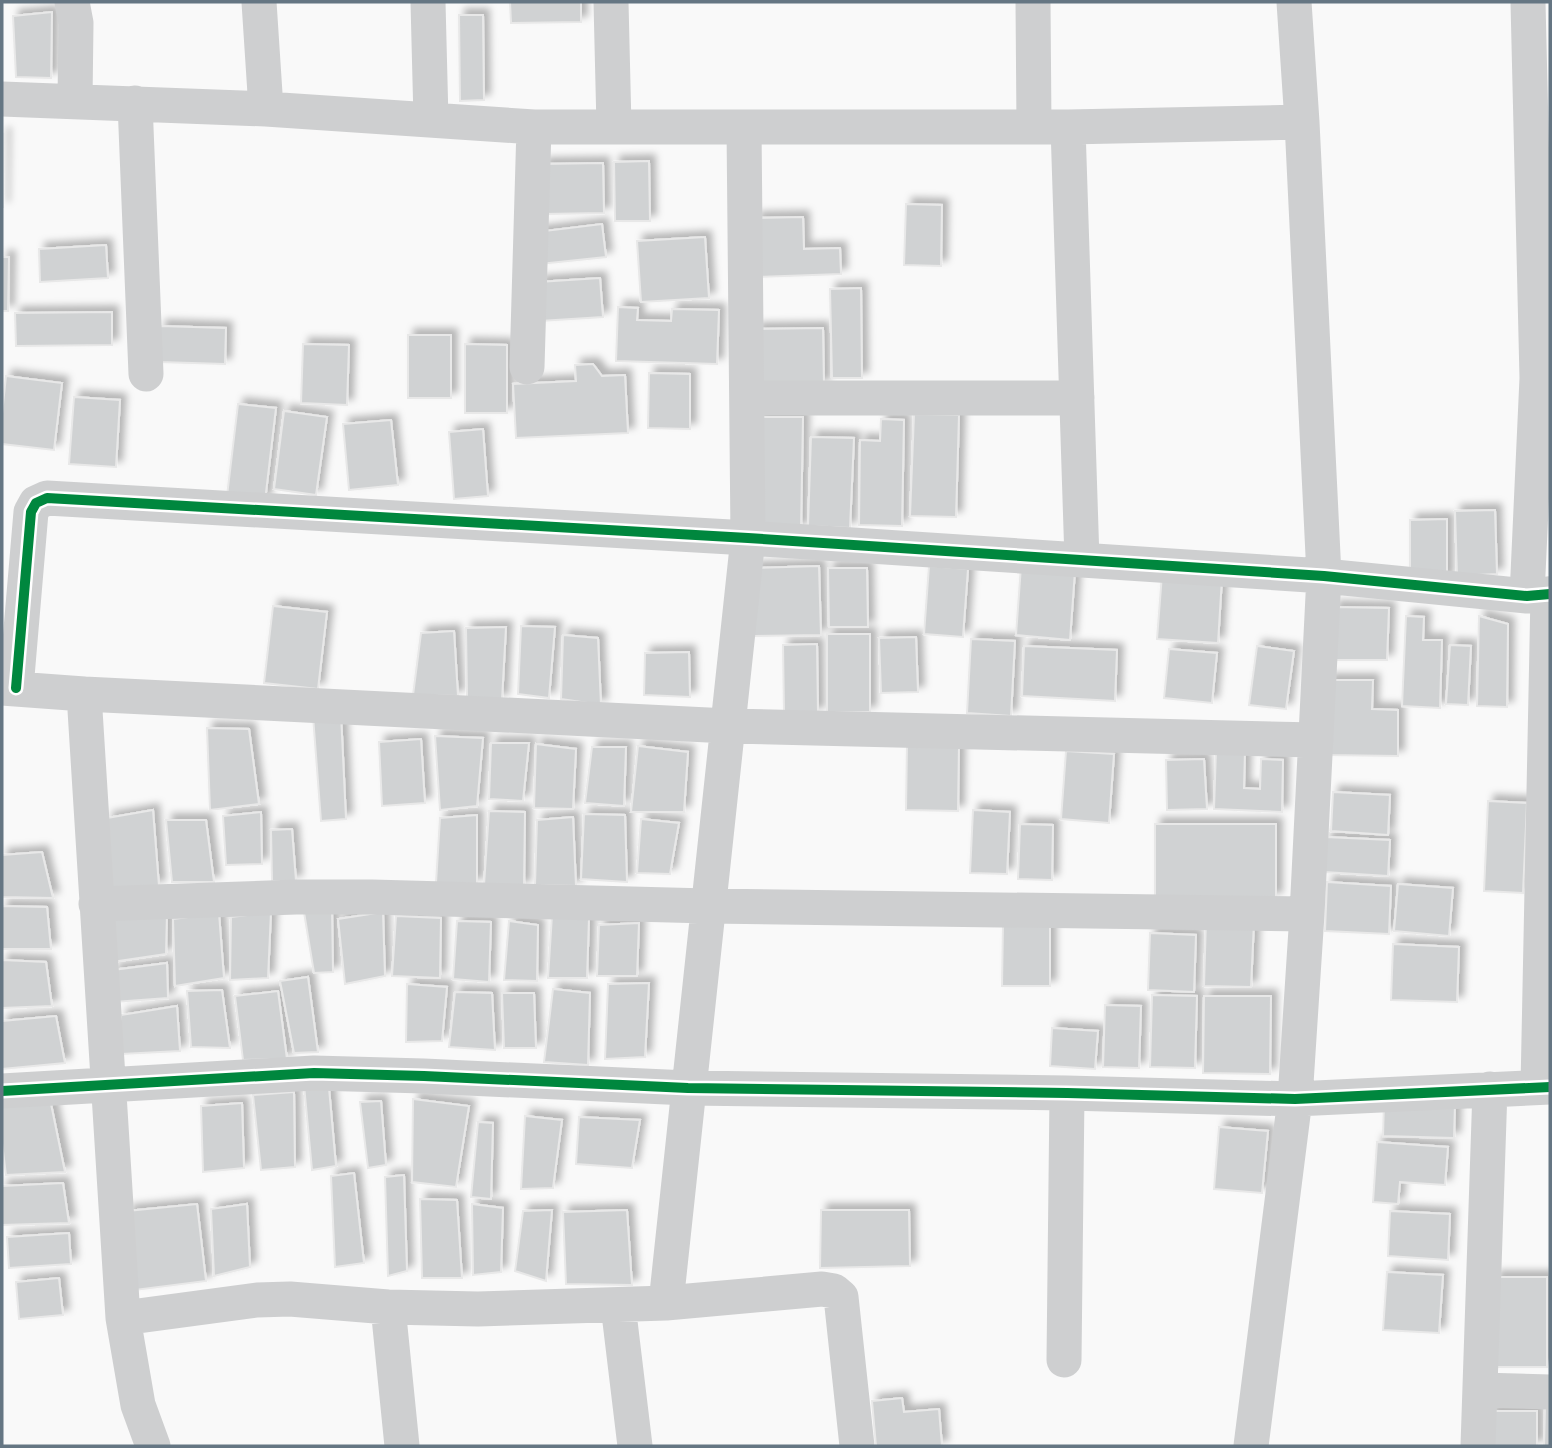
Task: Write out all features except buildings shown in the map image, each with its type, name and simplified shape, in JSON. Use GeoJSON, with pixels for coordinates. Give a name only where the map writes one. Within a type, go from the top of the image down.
{"type":"FeatureCollection","features":[{"type":"Feature","properties":{"kind":"street"},"geometry":{"type":"LineString","coordinates":[[72,2],[76,23],[75,101]]}},
{"type":"Feature","properties":{"kind":"street"},"geometry":{"type":"LineString","coordinates":[[259,2],[266,109]]}},
{"type":"Feature","properties":{"kind":"street"},"geometry":{"type":"LineString","coordinates":[[428,2],[431,120]]}},
{"type":"Feature","properties":{"kind":"street"},"geometry":{"type":"LineString","coordinates":[[611,2],[614,127]]}},
{"type":"Feature","properties":{"kind":"street"},"geometry":{"type":"LineString","coordinates":[[1033,2],[1051,127],[1077,398],[1082,561]]}},
{"type":"Feature","properties":{"kind":"street"},"geometry":{"type":"LineString","coordinates":[[1251,1446],[1295,1098],[1324,576],[1302,122],[1293,2]]}},
{"type":"Feature","properties":{"kind":"street"},"geometry":{"type":"LineString","coordinates":[[2,1091],[314,1073],[688,1088],[1295,1098],[1544,1087],[1548,740],[1542,595],[1544,378],[1540,91],[1528,2]]}},
{"type":"Feature","properties":{"kind":"street"},"geometry":{"type":"LineString","coordinates":[[2,100],[266,109],[534,127],[1051,127],[1302,122]]}},
{"type":"Feature","properties":{"kind":"street"},"geometry":{"type":"LineString","coordinates":[[135,103],[146,374]]}},
{"type":"Feature","properties":{"kind":"street"},"geometry":{"type":"LineString","coordinates":[[527,368],[534,127]]}},
{"type":"Feature","properties":{"kind":"street"},"geometry":{"type":"LineString","coordinates":[[666,1303],[748,538],[744,127]]}},
{"type":"Feature","properties":{"kind":"street"},"geometry":{"type":"LineString","coordinates":[[747,398],[1077,398]]}},
{"type":"Feature","properties":{"kind":"street"},"geometry":{"type":"LineString","coordinates":[[1316,740],[728,726],[9,688],[31,512],[36,503],[47,498],[748,538],[1324,576],[1542,595]]}},
{"type":"Feature","properties":{"kind":"street"},"geometry":{"type":"LineString","coordinates":[[84,694],[123,1318],[138,1405],[153,1446]]}},
{"type":"Feature","properties":{"kind":"street"},"geometry":{"type":"LineString","coordinates":[[96,904],[372,897],[708,906],[1307,914]]}},
{"type":"Feature","properties":{"kind":"street"},"geometry":{"type":"LineString","coordinates":[[1478,1446],[1490,1089]]}},
{"type":"Feature","properties":{"kind":"street"},"geometry":{"type":"LineString","coordinates":[[1064,1360],[1067,1093]]}},
{"type":"Feature","properties":{"kind":"street"},"geometry":{"type":"LineString","coordinates":[[123,1318],[257,1300],[290,1299],[388,1307],[478,1309],[666,1303],[834,1291],[841,1297],[858,1446]]}},
{"type":"Feature","properties":{"kind":"street"},"geometry":{"type":"LineString","coordinates":[[618,1305],[635,1446]]}},
{"type":"Feature","properties":{"kind":"street"},"geometry":{"type":"LineString","coordinates":[[388,1307],[402,1446]]}},
{"type":"Feature","properties":{"kind":"street"},"geometry":{"type":"LineString","coordinates":[[1480,1390],[1550,1392]]}},
{"type":"Feature","properties":{"kind":"cycle path"},"geometry":{"type":"LineString","coordinates":[[16,688],[31,512],[36,503],[47,498],[748,538],[1324,576],[1527,596],[1550,594]]}},
{"type":"Feature","properties":{"kind":"cycle path"},"geometry":{"type":"LineString","coordinates":[[2,1091],[314,1073],[688,1088],[1295,1099],[1550,1087]]}}]}
